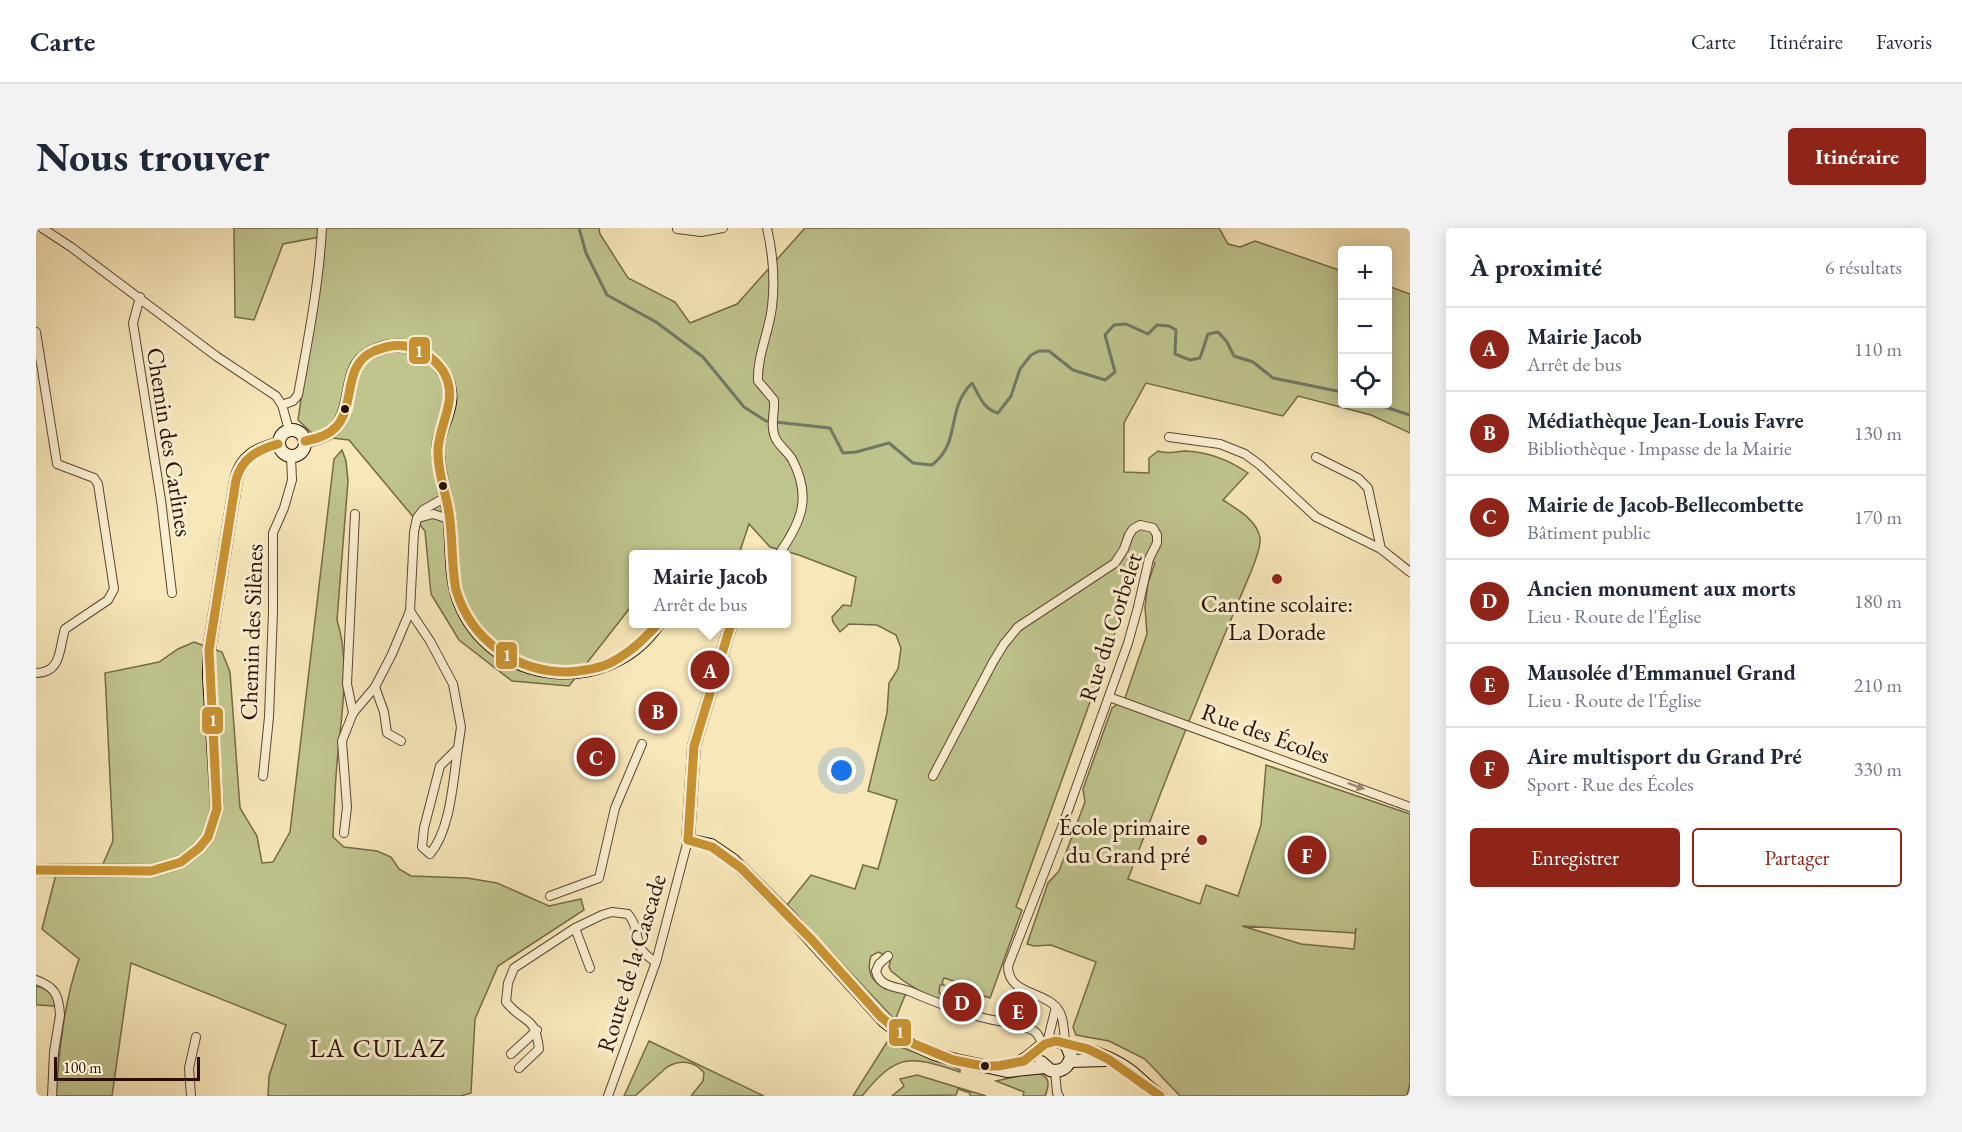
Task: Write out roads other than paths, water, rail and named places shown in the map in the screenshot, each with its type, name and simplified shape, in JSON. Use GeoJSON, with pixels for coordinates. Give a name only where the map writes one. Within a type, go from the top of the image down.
{"type":"FeatureCollection","features":[{"type":"Feature","properties":{"kind":"street"},"geometry":{"type":"LineString","coordinates":[[42,228],[140,297],[216,356],[276,396],[282,405],[289,430]]}},
{"type":"Feature","properties":{"kind":"street"},"geometry":{"type":"LineString","coordinates":[[282,405],[293,401],[297,395],[313,308],[322,228]]}},
{"type":"Feature","properties":{"kind":"street"},"geometry":{"type":"LineString","coordinates":[[677,229],[701,232],[723,228]]}},
{"type":"Feature","properties":{"kind":"street"},"geometry":{"type":"LineString","coordinates":[[767,228],[774,267],[772,308],[759,366],[758,381],[774,400],[775,438],[790,456],[801,478],[803,499],[801,513],[793,534],[783,550]]}},
{"type":"Feature","properties":{"kind":"street","name":"Chemin des Carlines"},"geometry":{"type":"LineString","coordinates":[[140,297],[133,323],[161,500],[172,593]]}},
{"type":"Feature","properties":{"kind":"street"},"geometry":{"type":"LineString","coordinates":[[36,332],[57,464],[94,478],[98,483],[114,589],[108,600],[64,629],[59,658],[55,667],[49,671],[36,673]]}},
{"type":"Feature","properties":{"kind":"street"},"geometry":{"type":"LineString","coordinates":[[305,441],[322,437],[340,422],[355,368],[365,356],[384,347],[396,345],[419,350],[437,363],[450,389],[449,411],[438,449],[449,519],[452,569],[462,608],[481,636],[514,661],[532,668],[560,673],[595,668],[625,655],[639,646],[655,628]]}},
{"type":"Feature","properties":{"kind":"street"},"geometry":{"type":"LineString","coordinates":[[289,430],[297,430],[305,441],[302,452],[291,456],[281,451],[278,444],[282,433],[289,430]]}},
{"type":"Feature","properties":{"kind":"street"},"geometry":{"type":"LineString","coordinates":[[1169,436],[1220,444],[1245,454],[1316,517],[1381,549],[1410,573]]}},
{"type":"Feature","properties":{"kind":"street"},"geometry":{"type":"LineString","coordinates":[[36,870],[151,871],[181,862],[193,854],[208,837],[218,809],[209,677],[210,650],[236,480],[241,466],[249,455],[278,444]]}},
{"type":"Feature","properties":{"kind":"street","name":"Chemin des Silènes"},"geometry":{"type":"LineString","coordinates":[[263,776],[269,717],[273,532],[284,508],[292,480],[291,456]]}},
{"type":"Feature","properties":{"kind":"street"},"geometry":{"type":"LineString","coordinates":[[1316,457],[1358,478],[1368,488],[1381,549]]}},
{"type":"Feature","properties":{"kind":"street"},"geometry":{"type":"LineString","coordinates":[[344,833],[348,807],[342,741],[353,713],[375,687],[410,611],[414,532],[417,518],[423,510],[446,496]]}},
{"type":"Feature","properties":{"kind":"street"},"geometry":{"type":"LineString","coordinates":[[353,713],[347,684],[355,514]]}},
{"type":"Feature","properties":{"kind":"street"},"geometry":{"type":"LineString","coordinates":[[417,518],[432,514],[449,519]]}},
{"type":"Feature","properties":{"kind":"street","name":"Rue du Corbelet"},"geometry":{"type":"LineString","coordinates":[[933,776],[993,662],[1018,627],[1115,563],[1133,529],[1140,525],[1153,528],[1157,535],[1157,543],[1149,558],[1136,617],[1062,827],[1008,966],[1010,977],[1016,986],[1047,1000],[1056,1007]]}},
{"type":"Feature","properties":{"kind":"street"},"geometry":{"type":"LineString","coordinates":[[410,611],[430,641],[453,684],[461,728],[450,803],[438,844],[430,854],[422,847],[424,828],[440,766],[458,748]]}},
{"type":"Feature","properties":{"kind":"street"},"geometry":{"type":"LineString","coordinates":[[730,628],[694,746],[688,840],[711,845],[733,860],[791,918],[884,1021],[897,1033],[934,1054],[1007,1071],[1065,1068],[1070,1061],[1070,1052],[1066,1044],[1062,1014],[1056,1007]]}},
{"type":"Feature","properties":{"kind":"street"},"geometry":{"type":"LineString","coordinates":[[375,687],[384,712],[387,733],[401,741]]}},
{"type":"Feature","properties":{"kind":"street","name":"Rue des Écoles"},"geometry":{"type":"LineString","coordinates":[[1109,697],[1410,807]]}},
{"type":"Feature","properties":{"kind":"street"},"geometry":{"type":"LineString","coordinates":[[550,896],[598,878],[615,808],[642,744]]}},
{"type":"Feature","properties":{"kind":"street","name":"Route de la Cascade"},"geometry":{"type":"LineString","coordinates":[[608,1096],[656,962],[688,840]]}},
{"type":"Feature","properties":{"kind":"street"},"geometry":{"type":"LineString","coordinates":[[519,1068],[539,1049],[537,1030],[528,1020],[515,1013],[506,1002],[508,983],[514,968],[575,928],[612,912],[628,914],[636,927],[640,949],[644,955],[656,962]]}},
{"type":"Feature","properties":{"kind":"street"},"geometry":{"type":"LineString","coordinates":[[575,928],[590,968]]}},
{"type":"Feature","properties":{"kind":"street"},"geometry":{"type":"LineString","coordinates":[[888,957],[879,964],[876,971],[878,978],[887,985],[907,990],[929,1001],[979,1017],[1032,1030],[1038,1034],[1045,1045]]}},
{"type":"Feature","properties":{"kind":"street"},"geometry":{"type":"LineString","coordinates":[[36,980],[46,983],[56,992],[60,1004],[51,1082],[52,1096]]}},
{"type":"Feature","properties":{"kind":"street"},"geometry":{"type":"LineString","coordinates":[[1056,1007],[1040,1058],[1050,1069],[1059,1096]]}},
{"type":"Feature","properties":{"kind":"street"},"geometry":{"type":"LineString","coordinates":[[511,1054],[537,1030]]}},
{"type":"Feature","properties":{"kind":"street"},"geometry":{"type":"LineString","coordinates":[[191,1096],[189,1068],[196,1037]]}},
{"type":"Feature","properties":{"kind":"street"},"geometry":{"type":"LineString","coordinates":[[993,1066],[1014,1065],[1026,1060],[1053,1041],[1084,1048],[1113,1061],[1131,1072],[1160,1096]]}},
{"type":"Feature","properties":{"kind":"street"},"geometry":{"type":"LineString","coordinates":[[1070,1061],[1113,1061]]}},
{"type":"Feature","properties":{"kind":"waterway"},"geometry":{"type":"LineString","coordinates":[[579,228],[586,253],[607,295],[656,322],[703,357],[744,407],[766,421],[830,428],[843,453],[889,443],[913,463],[932,465],[947,446],[959,404],[972,383],[985,405],[998,413],[1011,396],[1020,369],[1031,355],[1039,351],[1049,351],[1073,370],[1105,380],[1115,372],[1105,335],[1114,325],[1126,324],[1148,334],[1157,325],[1169,326],[1176,330],[1175,354],[1190,360],[1200,358],[1208,334],[1218,332],[1227,342],[1234,356],[1253,362],[1273,378],[1338,391]]}},
{"type":"Feature","properties":{"kind":"waterway"},"geometry":{"type":"LineString","coordinates":[[1388,408],[1410,415]]}},
{"type":"Feature","properties":{"kind":"place","name":"Cantine scolaire: La Dorade"},"geometry":{"type":"Point","coordinates":[1277,579]}},
{"type":"Feature","properties":{"kind":"place","name":"Mairie Jacob"},"geometry":{"type":"Point","coordinates":[710,670]}},
{"type":"Feature","properties":{"kind":"place","name":"Médiathèque Jean-Louis Favre"},"geometry":{"type":"Point","coordinates":[658,711]}},
{"type":"Feature","properties":{"kind":"place","name":"Mairie de Jacob-Bellecombette"},"geometry":{"type":"Point","coordinates":[596,757]}},
{"type":"Feature","properties":{"kind":"place","name":"École primaire du Grand pré"},"geometry":{"type":"Point","coordinates":[1202,840]}},
{"type":"Feature","properties":{"kind":"place","name":"Aire multisport du Grand Pré"},"geometry":{"type":"Point","coordinates":[1307,855]}},
{"type":"Feature","properties":{"kind":"place","name":"Ancien monument aux morts"},"geometry":{"type":"Point","coordinates":[962,1002]}},
{"type":"Feature","properties":{"kind":"place","name":"Mausolée d'Emmanuel Grand"},"geometry":{"type":"Point","coordinates":[1018,1011]}},
{"type":"Feature","properties":{"kind":"district","name":"LA CULAZ"},"geometry":{"type":"Point","coordinates":[378,1048]}}]}
